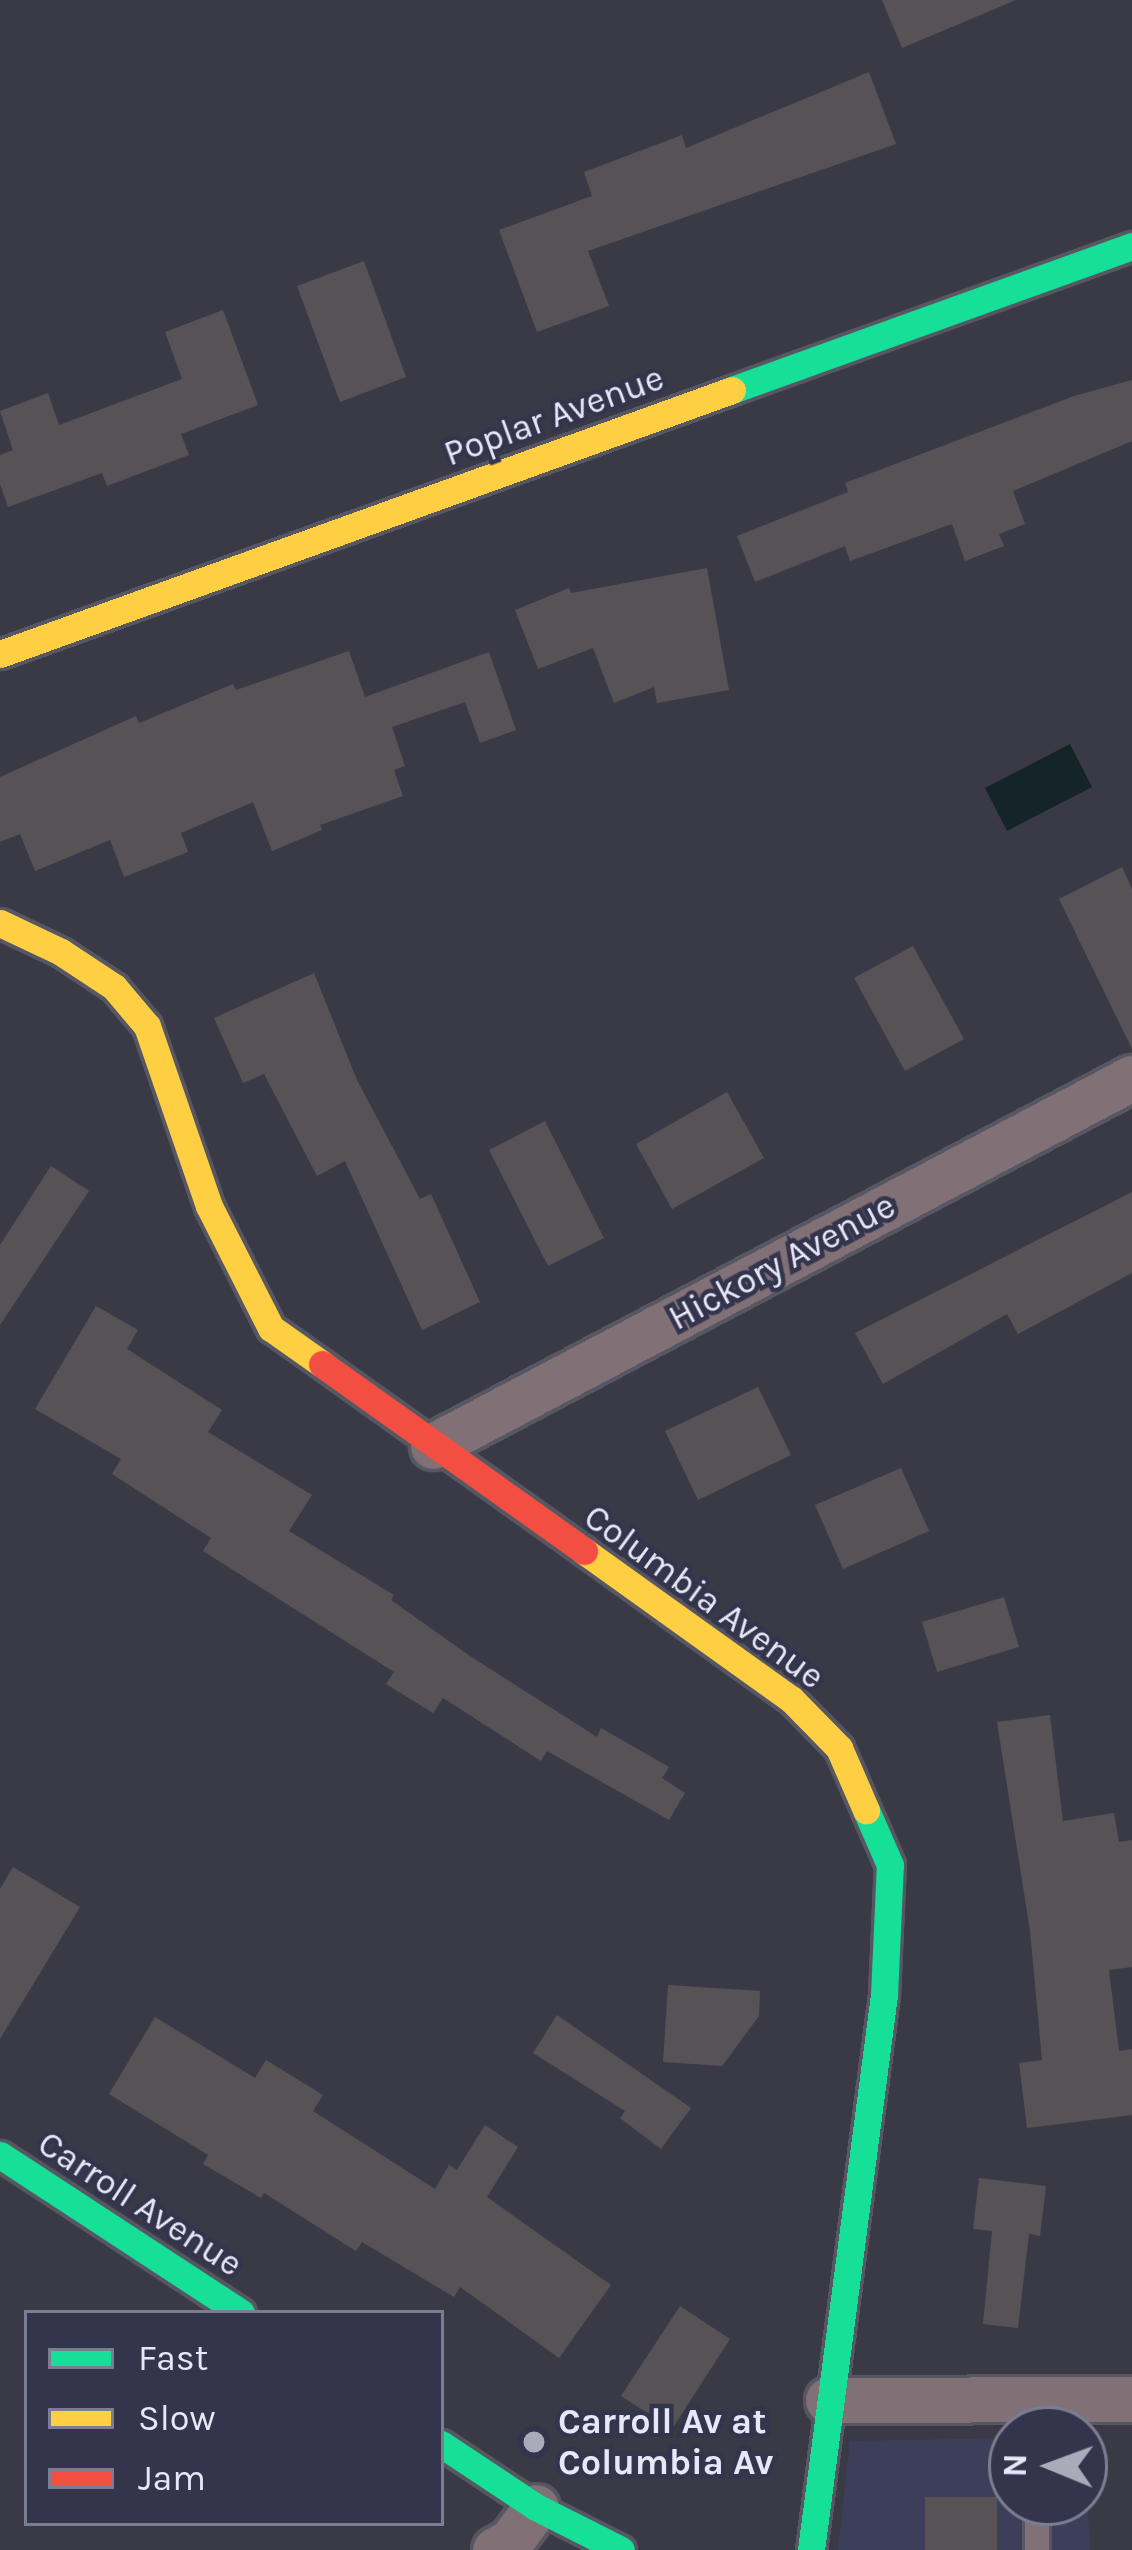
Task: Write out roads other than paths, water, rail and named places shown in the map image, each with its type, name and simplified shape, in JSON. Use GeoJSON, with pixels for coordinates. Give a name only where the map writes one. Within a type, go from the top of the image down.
{"type":"FeatureCollection","features":[{"type":"Feature","properties":{"kind":"street","name":"Poplar Avenue"},"geometry":{"type":"LineString","coordinates":[[0,654],[1132,246]]}},
{"type":"Feature","properties":{"kind":"street","name":"Columbia Avenue"},"geometry":{"type":"LineString","coordinates":[[0,923],[62,952],[113,987],[147,1026],[209,1205],[272,1328],[790,1699],[839,1748],[890,1864],[884,1995],[811,2550]]}},
{"type":"Feature","properties":{"kind":"street","name":"Hickory Avenue"},"geometry":{"type":"LineString","coordinates":[[433,1446],[1132,1078]]}},
{"type":"Feature","properties":{"kind":"street","name":"Carroll Avenue"},"geometry":{"type":"LineString","coordinates":[[0,2155],[236,2310]]}},
{"type":"Feature","properties":{"kind":"street"},"geometry":{"type":"LineString","coordinates":[[1091,2406],[1132,2399]]}},
{"type":"Feature","properties":{"kind":"street"},"geometry":{"type":"LineString","coordinates":[[828,2400],[988,2411]]}},
{"type":"Feature","properties":{"kind":"street"},"geometry":{"type":"LineString","coordinates":[[444,2446],[536,2507],[621,2550]]}},
{"type":"Feature","properties":{"kind":"street"},"geometry":{"type":"LineString","coordinates":[[495,2550],[512,2541],[536,2507]]}},
{"type":"Feature","properties":{"kind":"place","name":"Carroll Av at Columbia Av"},"geometry":{"type":"Point","coordinates":[534,2442]}}]}
